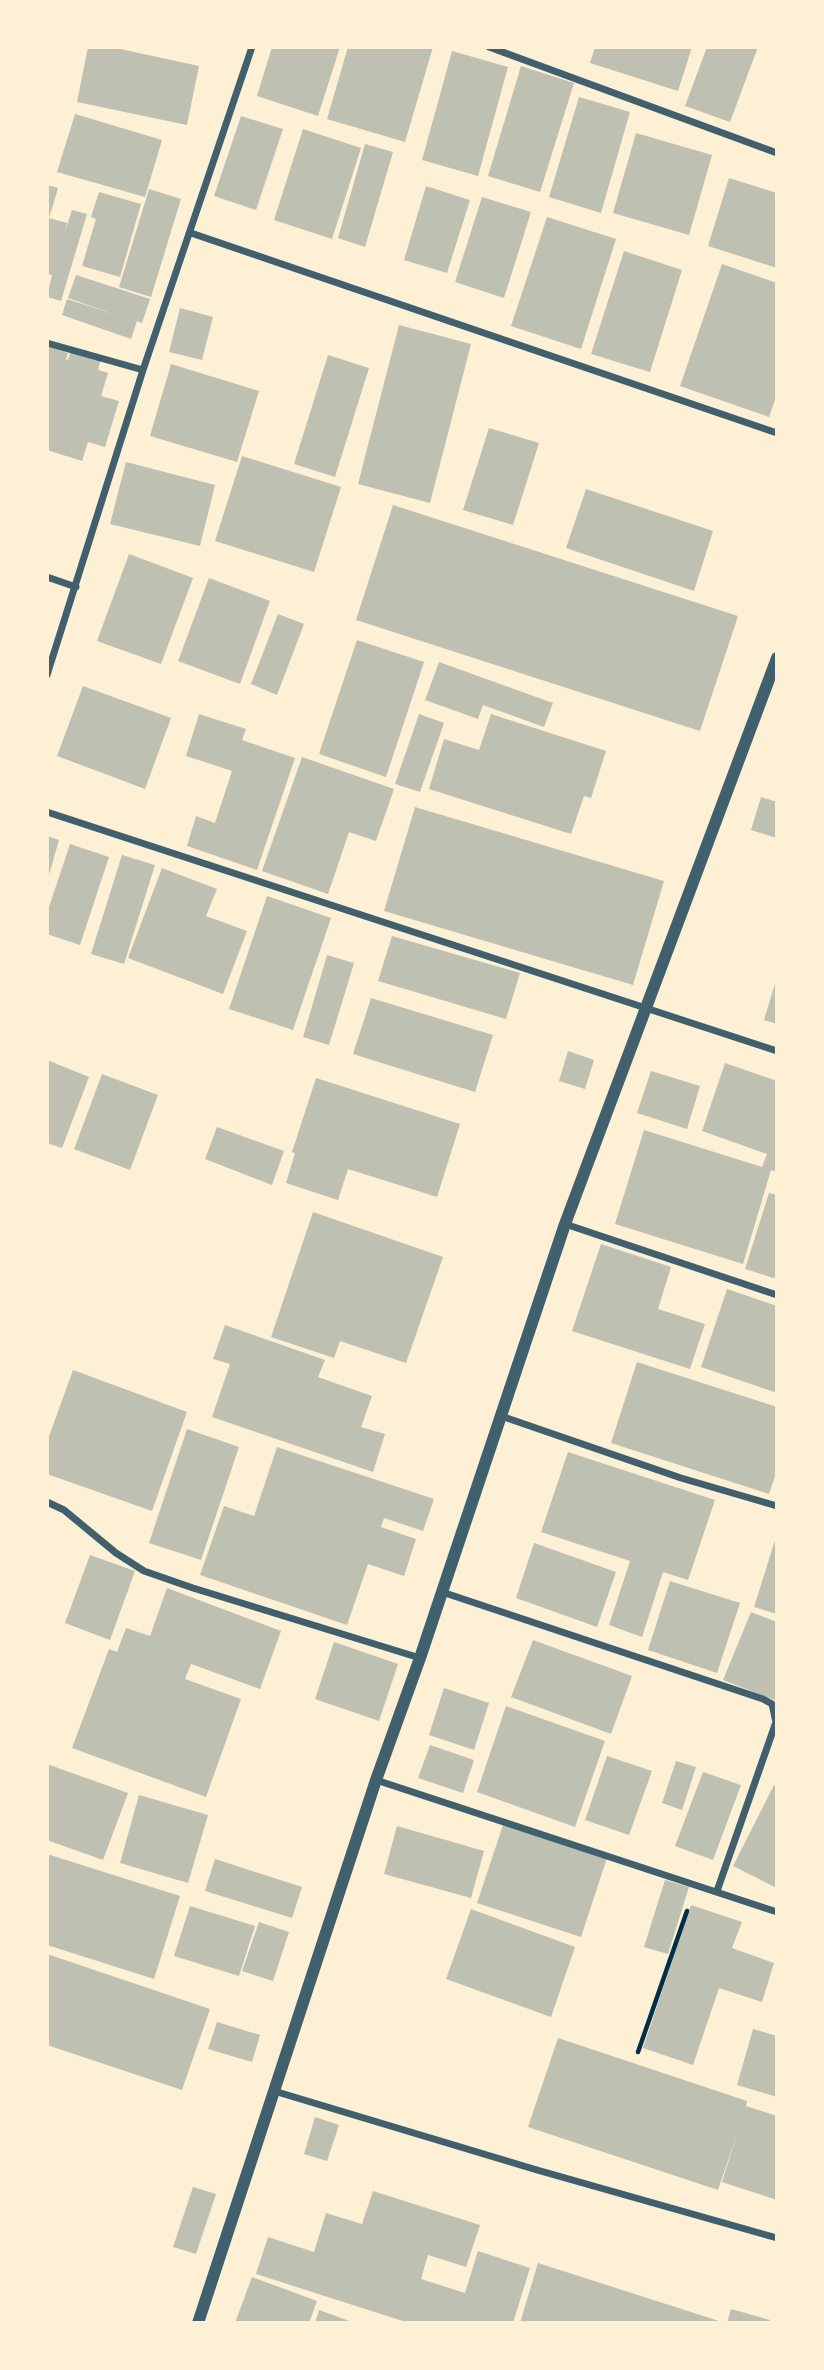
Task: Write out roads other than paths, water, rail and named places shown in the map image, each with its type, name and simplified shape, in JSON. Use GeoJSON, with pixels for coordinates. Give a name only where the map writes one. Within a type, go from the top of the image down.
{"type":"FeatureCollection","features":[{"type":"Feature","properties":{"kind":"street"},"geometry":{"type":"LineString","coordinates":[[47,675],[143,370],[252,47]]}},
{"type":"Feature","properties":{"kind":"street"},"geometry":{"type":"LineString","coordinates":[[489,47],[777,153]]}},
{"type":"Feature","properties":{"kind":"street"},"geometry":{"type":"LineString","coordinates":[[191,233],[777,433]]}},
{"type":"Feature","properties":{"kind":"street"},"geometry":{"type":"LineString","coordinates":[[47,343],[143,370]]}},
{"type":"Feature","properties":{"kind":"street"},"geometry":{"type":"LineString","coordinates":[[47,577],[76,587]]}},
{"type":"Feature","properties":{"kind":"street"},"geometry":{"type":"LineString","coordinates":[[198,2323],[376,1780],[420,1658],[565,1224],[777,657]]}},
{"type":"Feature","properties":{"kind":"street"},"geometry":{"type":"LineString","coordinates":[[47,812],[777,1051]]}},
{"type":"Feature","properties":{"kind":"street"},"geometry":{"type":"LineString","coordinates":[[565,1224],[777,1295]]}},
{"type":"Feature","properties":{"kind":"street"},"geometry":{"type":"LineString","coordinates":[[501,1416],[681,1478],[777,1506]]}},
{"type":"Feature","properties":{"kind":"street"},"geometry":{"type":"LineString","coordinates":[[47,1502],[65,1510],[116,1553],[144,1571],[420,1658]]}},
{"type":"Feature","properties":{"kind":"street"},"geometry":{"type":"LineString","coordinates":[[442,1592],[772,1704],[776,1722],[717,1891]]}},
{"type":"Feature","properties":{"kind":"street"},"geometry":{"type":"LineString","coordinates":[[376,1780],[777,1912]]}},
{"type":"Feature","properties":{"kind":"street"},"geometry":{"type":"LineString","coordinates":[[273,2091],[777,2238]]}}]}
